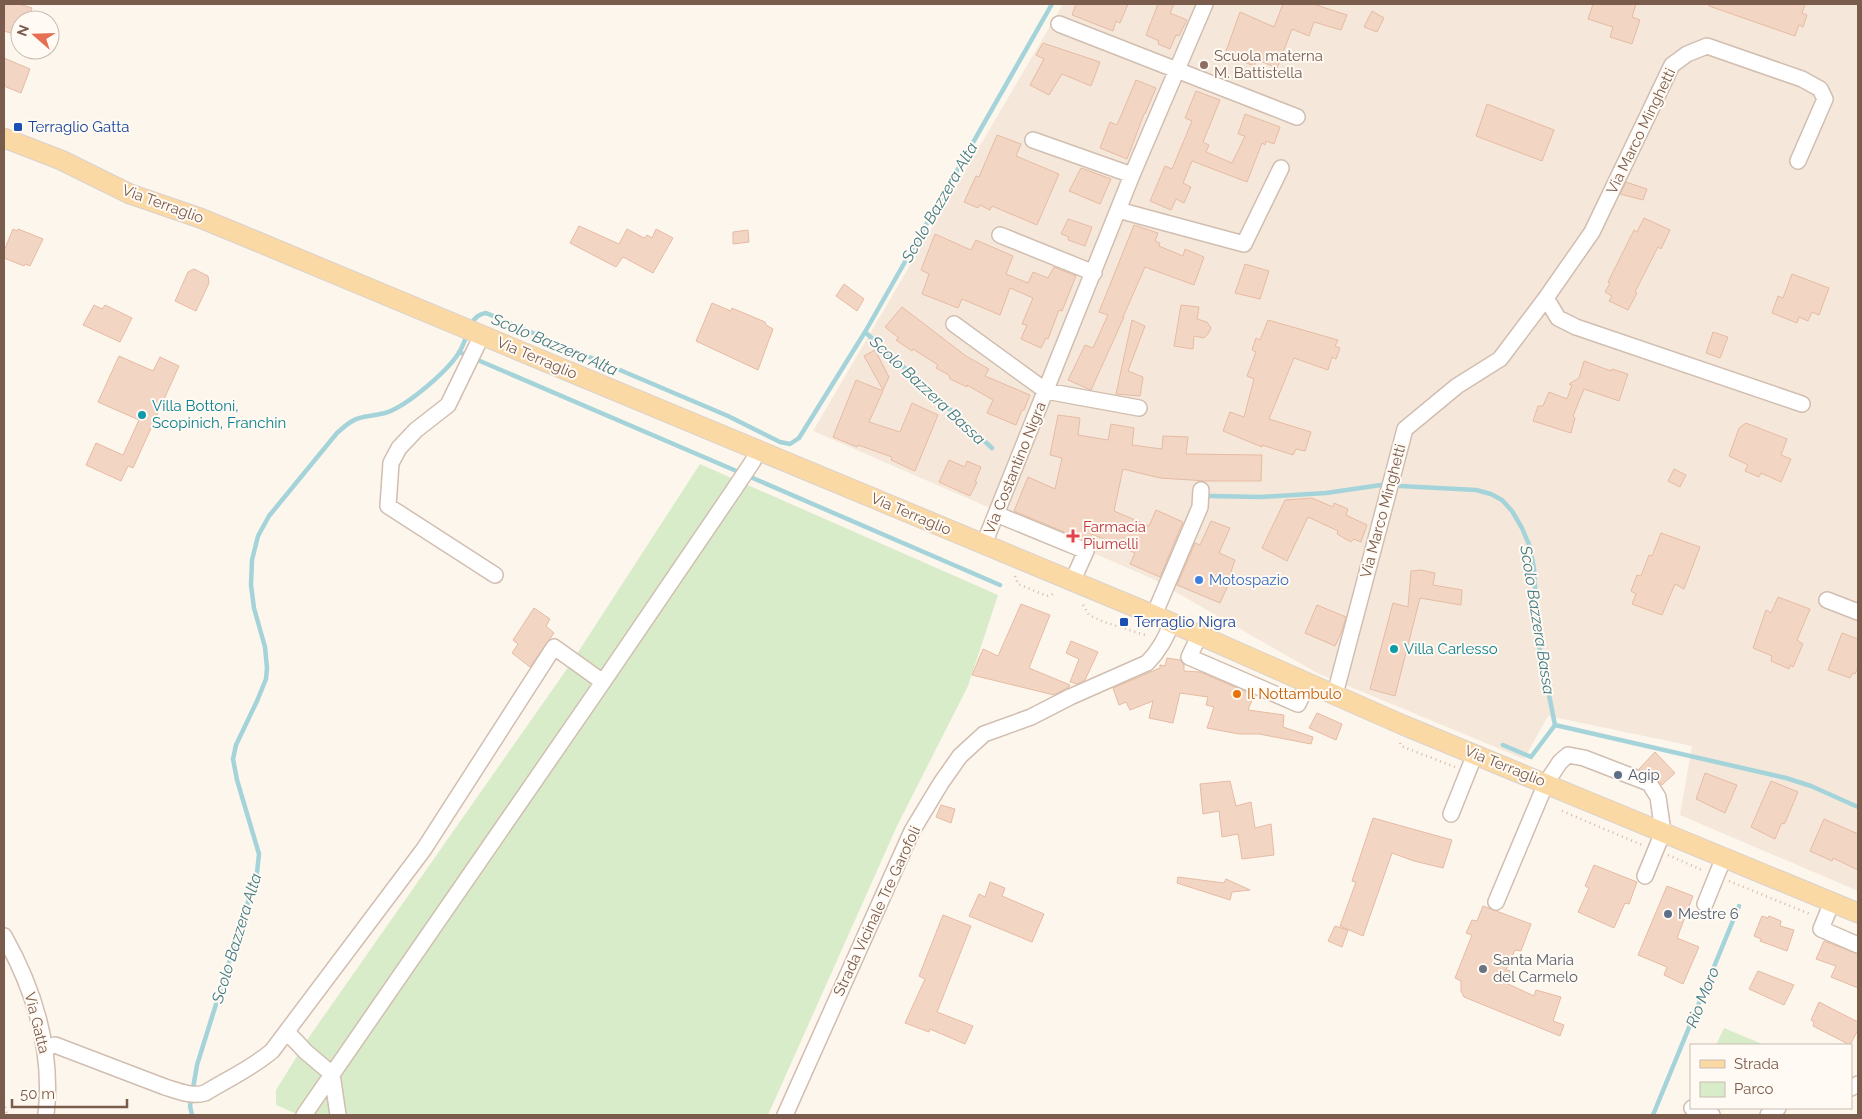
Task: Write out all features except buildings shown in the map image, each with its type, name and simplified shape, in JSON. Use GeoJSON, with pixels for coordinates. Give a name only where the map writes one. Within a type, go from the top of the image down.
{"type":"FeatureCollection","features":[{"type":"Feature","properties":{"kind":"main road","name":"Via Terraglio"},"geometry":{"type":"LineString","coordinates":[[4,138],[61,160],[130,194],[200,218],[754,458],[984,544],[1154,615],[1475,754],[1858,913]]}},
{"type":"Feature","properties":{"kind":"street","name":"Via Costantino Nigra"},"geometry":{"type":"LineString","coordinates":[[984,544],[1132,175],[1205,4]]}},
{"type":"Feature","properties":{"kind":"street"},"geometry":{"type":"LineString","coordinates":[[1059,24],[1297,117]]}},
{"type":"Feature","properties":{"kind":"street","name":"Via Marco Minghetti"},"geometry":{"type":"LineString","coordinates":[[1335,694],[1405,429],[1457,386],[1500,359],[1546,298],[1592,232],[1672,65],[1687,54],[1707,46],[1802,79],[1820,88],[1825,99],[1798,161]]}},
{"type":"Feature","properties":{"kind":"street"},"geometry":{"type":"LineString","coordinates":[[1034,140],[1132,175]]}},
{"type":"Feature","properties":{"kind":"street"},"geometry":{"type":"LineString","coordinates":[[1118,210],[1244,244],[1281,168]]}},
{"type":"Feature","properties":{"kind":"street"},"geometry":{"type":"LineString","coordinates":[[1000,235],[1094,273]]}},
{"type":"Feature","properties":{"kind":"street"},"geometry":{"type":"LineString","coordinates":[[1546,298],[1558,318],[1576,327],[1802,404]]}},
{"type":"Feature","properties":{"kind":"street","name":"Via Costantino Nigra"},"geometry":{"type":"LineString","coordinates":[[954,324],[1046,391],[1139,408]]}},
{"type":"Feature","properties":{"kind":"street"},"geometry":{"type":"LineString","coordinates":[[473,336],[468,366],[448,405],[416,430],[399,448],[391,463],[388,506],[495,575]]}},
{"type":"Feature","properties":{"kind":"street"},"geometry":{"type":"LineString","coordinates":[[304,1115],[603,682],[754,458]]}},
{"type":"Feature","properties":{"kind":"street"},"geometry":{"type":"LineString","coordinates":[[1154,615],[1200,507],[1201,490]]}},
{"type":"Feature","properties":{"kind":"street"},"geometry":{"type":"LineString","coordinates":[[996,514],[1086,551],[1072,582]]}},
{"type":"Feature","properties":{"kind":"street"},"geometry":{"type":"LineString","coordinates":[[1828,600],[1858,612]]}},
{"type":"Feature","properties":{"kind":"street","name":"Strada Vicinale Tre Garofoli"},"geometry":{"type":"LineString","coordinates":[[785,1115],[904,847],[941,783],[960,756],[984,734],[1031,717],[1070,697],[1146,663],[1156,654],[1172,623]]}},
{"type":"Feature","properties":{"kind":"street"},"geometry":{"type":"LineString","coordinates":[[44,1048],[55,1046],[182,1093],[198,1095],[257,1064],[272,1051],[424,848],[554,647],[603,682]]}},
{"type":"Feature","properties":{"kind":"street"},"geometry":{"type":"LineString","coordinates":[[1451,814],[1475,754]]}},
{"type":"Feature","properties":{"kind":"street"},"geometry":{"type":"LineString","coordinates":[[1496,902],[1546,783],[1560,762],[1568,755],[1584,758],[1649,783],[1658,797],[1663,832],[1645,876]]}},
{"type":"Feature","properties":{"kind":"street"},"geometry":{"type":"LineString","coordinates":[[1705,904],[1724,857]]}},
{"type":"Feature","properties":{"kind":"street"},"geometry":{"type":"LineString","coordinates":[[1832,902],[1821,929],[1858,946]]}},
{"type":"Feature","properties":{"kind":"street","name":"Via Gatta"},"geometry":{"type":"LineString","coordinates":[[4,936],[20,964],[37,1010],[44,1048],[48,1097],[46,1115]]}},
{"type":"Feature","properties":{"kind":"street"},"geometry":{"type":"LineString","coordinates":[[286,1032],[332,1074],[338,1115]]}},
{"type":"Feature","properties":{"kind":"street"},"geometry":{"type":"LineString","coordinates":[[1696,1109],[1712,1115]]}},
{"type":"Feature","properties":{"kind":"path"},"geometry":{"type":"LineString","coordinates":[[1538,801],[1708,872]]}},
{"type":"Feature","properties":{"kind":"path"},"geometry":{"type":"LineString","coordinates":[[1726,879],[1818,918]]}},
{"type":"Feature","properties":{"kind":"path"},"geometry":{"type":"LineString","coordinates":[[4,1102],[7,1115]]}},
{"type":"Feature","properties":{"kind":"shaded area"},"geometry":{"type":"Polygon","coordinates":[[[1063,4],[1858,4],[1858,891],[1680,815],[1692,746],[1548,716],[1524,759],[1317,673],[1153,579],[813,431],[1063,4]]]}},
{"type":"Feature","properties":{"kind":"green space"},"geometry":{"type":"Polygon","coordinates":[[[700,464],[998,595],[968,686],[897,826],[768,1115],[299,1115],[276,1105],[276,1090],[307,1040],[569,666],[700,464]]]}},
{"type":"Feature","properties":{"kind":"green space"},"geometry":{"type":"Polygon","coordinates":[[[1724,1028],[1762,1044],[1716,1044],[1724,1028]]]}},
{"type":"Feature","properties":{"kind":"waterway","name":"Scolo Bazzera Alta"},"geometry":{"type":"LineString","coordinates":[[471,325],[473,320],[486,313],[728,416],[780,442],[790,444],[799,438],[865,332],[1052,4]]}},
{"type":"Feature","properties":{"kind":"waterway","name":"Scolo Bazzera Bassa"},"geometry":{"type":"LineString","coordinates":[[865,332],[992,448]]}},
{"type":"Feature","properties":{"kind":"waterway","name":"Scolo Bazzera Alta"},"geometry":{"type":"LineString","coordinates":[[192,1115],[190,1106],[197,1065],[257,873],[259,854],[237,780],[233,759],[236,745],[266,679],[265,647],[254,608],[251,585],[252,560],[258,536],[269,516],[337,433],[355,419],[385,413],[416,395],[448,367],[461,349],[467,335]]}},
{"type":"Feature","properties":{"kind":"waterway"},"geometry":{"type":"LineString","coordinates":[[459,352],[741,473]]}},
{"type":"Feature","properties":{"kind":"waterway"},"geometry":{"type":"LineString","coordinates":[[748,476],[1000,585]]}},
{"type":"Feature","properties":{"kind":"waterway","name":"Scolo Bazzera Bassa"},"geometry":{"type":"LineString","coordinates":[[1210,496],[1261,497],[1326,493],[1381,485],[1476,490],[1491,494],[1502,500],[1512,511],[1530,547],[1534,569],[1538,640],[1555,725],[1786,778],[1811,786],[1858,807]]}},
{"type":"Feature","properties":{"kind":"waterway","name":"Rio Moro"},"geometry":{"type":"LineString","coordinates":[[1503,745],[1531,757],[1555,725]]}},
{"type":"Feature","properties":{"kind":"waterway","name":"Rio Moro"},"geometry":{"type":"LineString","coordinates":[[1653,1115],[1739,906]]}},
{"type":"Feature","properties":{"kind":"place","name":"Scuola materna M. Battistella"},"geometry":{"type":"Point","coordinates":[1204,65]}},
{"type":"Feature","properties":{"kind":"place","name":"Terraglio Gatta"},"geometry":{"type":"Point","coordinates":[18,127]}},
{"type":"Feature","properties":{"kind":"place","name":"Villa Bottoni, Scopinich, Franchin"},"geometry":{"type":"Point","coordinates":[142,415]}},
{"type":"Feature","properties":{"kind":"place","name":"Farmacia Piumelli"},"geometry":{"type":"Point","coordinates":[1073,536]}},
{"type":"Feature","properties":{"kind":"place","name":"Motospazio"},"geometry":{"type":"Point","coordinates":[1199,580]}},
{"type":"Feature","properties":{"kind":"place","name":"Terraglio Nigra"},"geometry":{"type":"Point","coordinates":[1124,622]}},
{"type":"Feature","properties":{"kind":"place","name":"Villa Carlesso"},"geometry":{"type":"Point","coordinates":[1394,649]}},
{"type":"Feature","properties":{"kind":"place","name":"Il Nottambulo"},"geometry":{"type":"Point","coordinates":[1237,694]}},
{"type":"Feature","properties":{"kind":"place","name":"Agip"},"geometry":{"type":"Point","coordinates":[1618,775]}},
{"type":"Feature","properties":{"kind":"place","name":"Mestre 6"},"geometry":{"type":"Point","coordinates":[1668,914]}},
{"type":"Feature","properties":{"kind":"place","name":"Santa Maria del Carmelo"},"geometry":{"type":"Point","coordinates":[1483,969]}}]}
